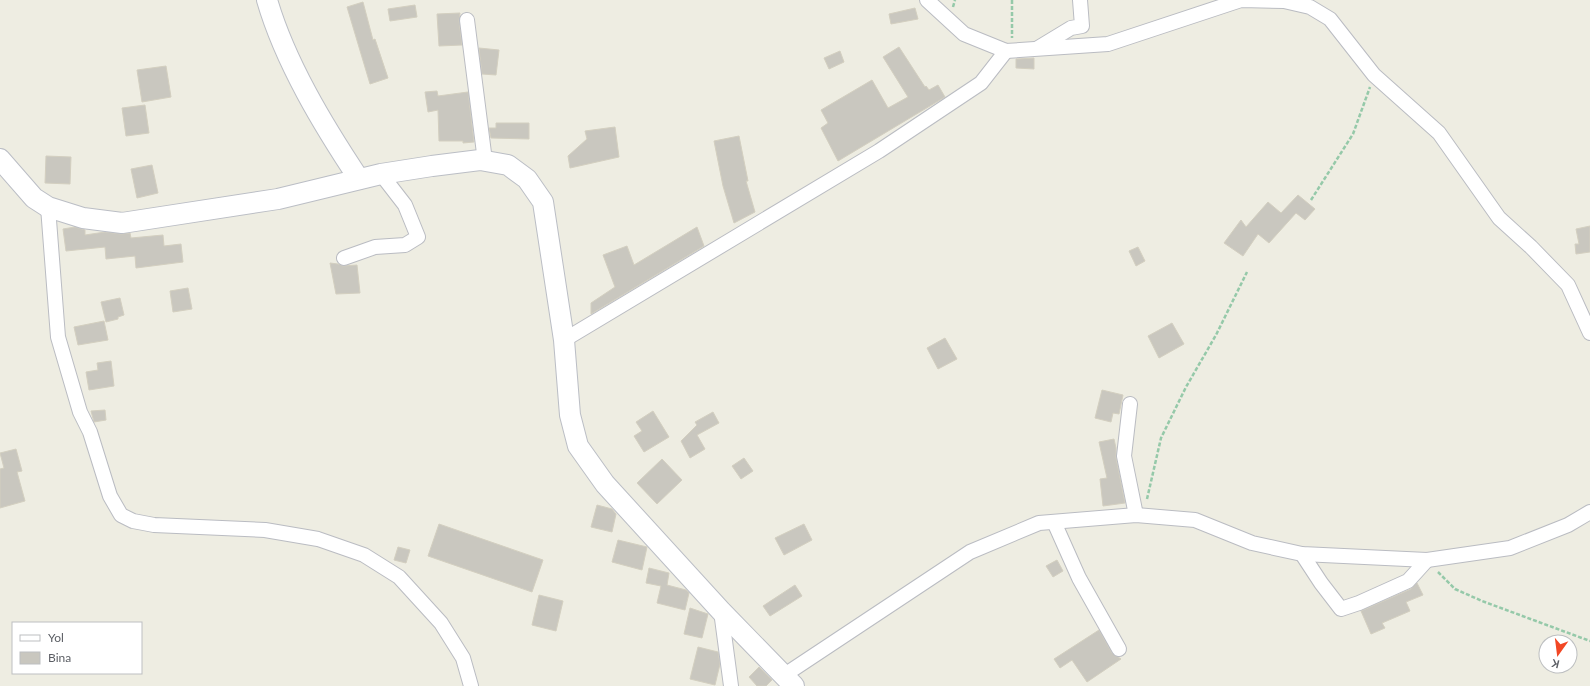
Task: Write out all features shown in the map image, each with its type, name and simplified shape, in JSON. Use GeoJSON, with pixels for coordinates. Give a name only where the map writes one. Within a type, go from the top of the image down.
{"type":"FeatureCollection","features":[{"type":"Feature","properties":{"kind":"street"},"geometry":{"type":"LineString","coordinates":[[268,0],[289,57],[339,148],[359,179]]}},
{"type":"Feature","properties":{"kind":"street"},"geometry":{"type":"LineString","coordinates":[[927,0],[964,34],[1009,50],[1108,44],[1241,0],[1284,1],[1310,7],[1330,19],[1374,75],[1439,133],[1499,218],[1531,247],[1568,285],[1590,333]]}},
{"type":"Feature","properties":{"kind":"street"},"geometry":{"type":"LineString","coordinates":[[1036,49],[1071,28],[1082,26],[1080,0]]}},
{"type":"Feature","properties":{"kind":"street"},"geometry":{"type":"LineString","coordinates":[[467,20],[485,161]]}},
{"type":"Feature","properties":{"kind":"street"},"geometry":{"type":"LineString","coordinates":[[564,340],[879,151],[981,83],[1009,50]]}},
{"type":"Feature","properties":{"kind":"street"},"geometry":{"type":"LineString","coordinates":[[0,160],[34,198],[48,207],[84,218],[122,222],[278,199],[381,174],[480,160],[508,165],[527,179],[543,202],[564,340],[570,415],[578,446],[605,484],[789,681],[970,552],[1039,523],[1140,515],[1195,520],[1252,542],[1302,554],[1427,560],[1510,548],[1568,525],[1590,512]]}},
{"type":"Feature","properties":{"kind":"street"},"geometry":{"type":"LineString","coordinates":[[344,258],[375,247],[405,245],[418,237],[405,205],[381,174]]}},
{"type":"Feature","properties":{"kind":"street"},"geometry":{"type":"LineString","coordinates":[[48,207],[58,337],[80,412],[90,432],[110,496],[121,515],[133,521],[154,525],[265,530],[318,539],[364,556],[399,577],[441,623],[463,658],[471,686]]}},
{"type":"Feature","properties":{"kind":"street"},"geometry":{"type":"LineString","coordinates":[[1130,404],[1124,456],[1140,515]]}},
{"type":"Feature","properties":{"kind":"street"},"geometry":{"type":"LineString","coordinates":[[1054,522],[1079,578],[1118,649]]}},
{"type":"Feature","properties":{"kind":"street"},"geometry":{"type":"LineString","coordinates":[[1302,554],[1321,583],[1341,608],[1359,603],[1408,581],[1427,560]]}},
{"type":"Feature","properties":{"kind":"street"},"geometry":{"type":"LineString","coordinates":[[722,611],[731,686]]}},
{"type":"Feature","properties":{"kind":"path"},"geometry":{"type":"LineString","coordinates":[[1009,50],[1012,0]]}},
{"type":"Feature","properties":{"kind":"path"},"geometry":{"type":"LineString","coordinates":[[1311,200],[1353,134],[1374,75]]}},
{"type":"Feature","properties":{"kind":"path"},"geometry":{"type":"LineString","coordinates":[[1140,515],[1161,438],[1186,387],[1216,335],[1247,272]]}},
{"type":"Feature","properties":{"kind":"path"},"geometry":{"type":"LineString","coordinates":[[1427,560],[1455,589],[1482,601],[1590,641]]}},
{"type":"Feature","properties":{"kind":"building"},"geometry":{"type":"Polygon","coordinates":[[[363,2],[373,40],[375,39],[388,78],[370,84],[347,7],[363,2]]]}},
{"type":"Feature","properties":{"kind":"building"},"geometry":{"type":"Polygon","coordinates":[[[415,5],[417,17],[390,21],[388,9],[415,5]]]}},
{"type":"Feature","properties":{"kind":"building"},"geometry":{"type":"Polygon","coordinates":[[[915,8],[918,19],[891,24],[889,14],[915,8]]]}},
{"type":"Feature","properties":{"kind":"building"},"geometry":{"type":"Polygon","coordinates":[[[460,13],[459,21],[462,45],[439,46],[437,14],[460,13]]]}},
{"type":"Feature","properties":{"kind":"building"},"geometry":{"type":"Polygon","coordinates":[[[899,47],[925,87],[926,86],[929,90],[938,85],[945,97],[838,161],[821,128],[828,123],[821,110],[872,80],[888,108],[908,97],[883,57],[899,47]]]}},
{"type":"Feature","properties":{"kind":"building"},"geometry":{"type":"Polygon","coordinates":[[[479,48],[499,50],[496,75],[482,74],[479,48]]]}},
{"type":"Feature","properties":{"kind":"building"},"geometry":{"type":"Polygon","coordinates":[[[840,51],[844,62],[829,69],[824,58],[840,51]]]}},
{"type":"Feature","properties":{"kind":"building"},"geometry":{"type":"Polygon","coordinates":[[[1034,58],[1034,69],[1016,68],[1016,59],[1034,58]]]}},
{"type":"Feature","properties":{"kind":"building"},"geometry":{"type":"Polygon","coordinates":[[[166,66],[171,97],[142,102],[137,70],[166,66]]]}},
{"type":"Feature","properties":{"kind":"building"},"geometry":{"type":"Polygon","coordinates":[[[437,91],[438,96],[468,92],[474,142],[463,143],[463,141],[439,141],[438,110],[428,112],[425,92],[437,91]]]}},
{"type":"Feature","properties":{"kind":"building"},"geometry":{"type":"Polygon","coordinates":[[[145,105],[149,133],[126,136],[122,108],[145,105]]]}},
{"type":"Feature","properties":{"kind":"building"},"geometry":{"type":"Polygon","coordinates":[[[496,123],[529,123],[529,139],[491,138],[489,128],[496,128],[496,123]]]}},
{"type":"Feature","properties":{"kind":"building"},"geometry":{"type":"Polygon","coordinates":[[[615,127],[619,157],[570,168],[568,156],[587,139],[585,131],[615,127]]]}},
{"type":"Feature","properties":{"kind":"building"},"geometry":{"type":"Polygon","coordinates":[[[739,136],[748,181],[746,181],[755,212],[734,223],[723,186],[714,141],[739,136]]]}},
{"type":"Feature","properties":{"kind":"building"},"geometry":{"type":"Polygon","coordinates":[[[46,156],[71,157],[70,184],[45,183],[46,156]]]}},
{"type":"Feature","properties":{"kind":"building"},"geometry":{"type":"Polygon","coordinates":[[[152,165],[158,193],[137,198],[131,169],[152,165]]]}},
{"type":"Feature","properties":{"kind":"building"},"geometry":{"type":"Polygon","coordinates":[[[1298,195],[1315,209],[1305,220],[1296,213],[1269,243],[1258,234],[1243,256],[1224,243],[1241,220],[1246,227],[1268,202],[1281,213],[1298,195]]]}},
{"type":"Feature","properties":{"kind":"building"},"geometry":{"type":"Polygon","coordinates":[[[1590,226],[1590,252],[1576,254],[1575,244],[1579,244],[1576,229],[1590,226]]]}},
{"type":"Feature","properties":{"kind":"building"},"geometry":{"type":"Polygon","coordinates":[[[75,227],[85,230],[85,235],[105,232],[121,234],[130,233],[131,238],[163,235],[164,246],[181,244],[183,262],[136,268],[135,256],[106,259],[105,247],[66,251],[63,229],[75,227]]]}},
{"type":"Feature","properties":{"kind":"building"},"geometry":{"type":"Polygon","coordinates":[[[697,227],[704,246],[591,314],[591,303],[615,287],[603,255],[627,246],[634,265],[697,227]]]}},
{"type":"Feature","properties":{"kind":"building"},"geometry":{"type":"Polygon","coordinates":[[[1138,247],[1145,261],[1136,266],[1129,251],[1138,247]]]}},
{"type":"Feature","properties":{"kind":"building"},"geometry":{"type":"Polygon","coordinates":[[[330,263],[343,266],[357,265],[360,293],[336,294],[330,263]]]}},
{"type":"Feature","properties":{"kind":"building"},"geometry":{"type":"Polygon","coordinates":[[[188,288],[192,309],[173,312],[170,291],[188,288]]]}},
{"type":"Feature","properties":{"kind":"building"},"geometry":{"type":"Polygon","coordinates":[[[120,298],[124,315],[118,317],[118,319],[106,322],[101,302],[120,298]]]}},
{"type":"Feature","properties":{"kind":"building"},"geometry":{"type":"Polygon","coordinates":[[[104,321],[108,340],[78,345],[74,327],[104,321]]]}},
{"type":"Feature","properties":{"kind":"building"},"geometry":{"type":"Polygon","coordinates":[[[1172,323],[1184,344],[1159,358],[1148,336],[1172,323]]]}},
{"type":"Feature","properties":{"kind":"building"},"geometry":{"type":"Polygon","coordinates":[[[945,338],[957,359],[938,369],[927,348],[945,338]]]}},
{"type":"Feature","properties":{"kind":"building"},"geometry":{"type":"Polygon","coordinates":[[[111,361],[114,386],[89,390],[86,372],[98,370],[97,363],[111,361]]]}},
{"type":"Feature","properties":{"kind":"building"},"geometry":{"type":"Polygon","coordinates":[[[1102,390],[1123,395],[1119,414],[1113,413],[1111,422],[1095,418],[1102,390]]]}},
{"type":"Feature","properties":{"kind":"building"},"geometry":{"type":"Polygon","coordinates":[[[105,410],[106,420],[94,422],[91,411],[105,410]]]}},
{"type":"Feature","properties":{"kind":"building"},"geometry":{"type":"Polygon","coordinates":[[[653,411],[669,437],[644,452],[634,436],[642,431],[636,422],[653,411]]]}},
{"type":"Feature","properties":{"kind":"building"},"geometry":{"type":"Polygon","coordinates":[[[713,412],[719,423],[697,435],[705,449],[690,458],[681,441],[697,425],[695,422],[713,412]]]}},
{"type":"Feature","properties":{"kind":"building"},"geometry":{"type":"Polygon","coordinates":[[[1114,439],[1116,458],[1125,503],[1103,506],[1100,479],[1107,478],[1099,442],[1114,439]]]}},
{"type":"Feature","properties":{"kind":"building"},"geometry":{"type":"Polygon","coordinates":[[[16,449],[22,471],[17,472],[25,501],[0,508],[0,469],[4,468],[0,453],[16,449]]]}},
{"type":"Feature","properties":{"kind":"building"},"geometry":{"type":"Polygon","coordinates":[[[744,458],[753,471],[741,479],[732,466],[744,458]]]}},
{"type":"Feature","properties":{"kind":"building"},"geometry":{"type":"Polygon","coordinates":[[[662,459],[682,480],[657,504],[637,483],[662,459]]]}},
{"type":"Feature","properties":{"kind":"building"},"geometry":{"type":"Polygon","coordinates":[[[597,505],[612,509],[616,514],[612,532],[591,527],[597,505]]]}},
{"type":"Feature","properties":{"kind":"building"},"geometry":{"type":"Polygon","coordinates":[[[439,524],[543,560],[532,592],[428,556],[439,524]]]}},
{"type":"Feature","properties":{"kind":"building"},"geometry":{"type":"Polygon","coordinates":[[[804,524],[812,540],[784,555],[775,538],[804,524]]]}},
{"type":"Feature","properties":{"kind":"building"},"geometry":{"type":"Polygon","coordinates":[[[618,540],[647,547],[642,570],[612,562],[618,540]]]}},
{"type":"Feature","properties":{"kind":"building"},"geometry":{"type":"Polygon","coordinates":[[[398,547],[410,550],[406,563],[394,560],[398,547]]]}},
{"type":"Feature","properties":{"kind":"building"},"geometry":{"type":"Polygon","coordinates":[[[1057,560],[1063,571],[1053,577],[1046,566],[1057,560]]]}},
{"type":"Feature","properties":{"kind":"building"},"geometry":{"type":"Polygon","coordinates":[[[649,568],[669,573],[667,585],[686,590],[689,593],[685,610],[657,603],[661,586],[646,583],[649,568]]]}},
{"type":"Feature","properties":{"kind":"building"},"geometry":{"type":"Polygon","coordinates":[[[1417,583],[1423,595],[1406,602],[1410,611],[1382,623],[1385,628],[1371,634],[1361,611],[1411,589],[1417,583]]]}},
{"type":"Feature","properties":{"kind":"building"},"geometry":{"type":"Polygon","coordinates":[[[795,585],[802,596],[770,616],[763,606],[795,585]]]}},
{"type":"Feature","properties":{"kind":"building"},"geometry":{"type":"Polygon","coordinates":[[[539,595],[563,601],[556,631],[532,625],[539,595]]]}},
{"type":"Feature","properties":{"kind":"building"},"geometry":{"type":"Polygon","coordinates":[[[690,608],[708,614],[702,638],[684,634],[690,608]]]}},
{"type":"Feature","properties":{"kind":"building"},"geometry":{"type":"Polygon","coordinates":[[[1099,630],[1112,653],[1121,659],[1087,682],[1072,660],[1060,668],[1054,659],[1099,630]]]}},
{"type":"Feature","properties":{"kind":"building"},"geometry":{"type":"Polygon","coordinates":[[[698,647],[718,652],[720,664],[715,685],[690,679],[698,647]]]}},
{"type":"Feature","properties":{"kind":"building"},"geometry":{"type":"Polygon","coordinates":[[[759,667],[772,680],[766,686],[757,686],[749,677],[759,667]]]}}]}
